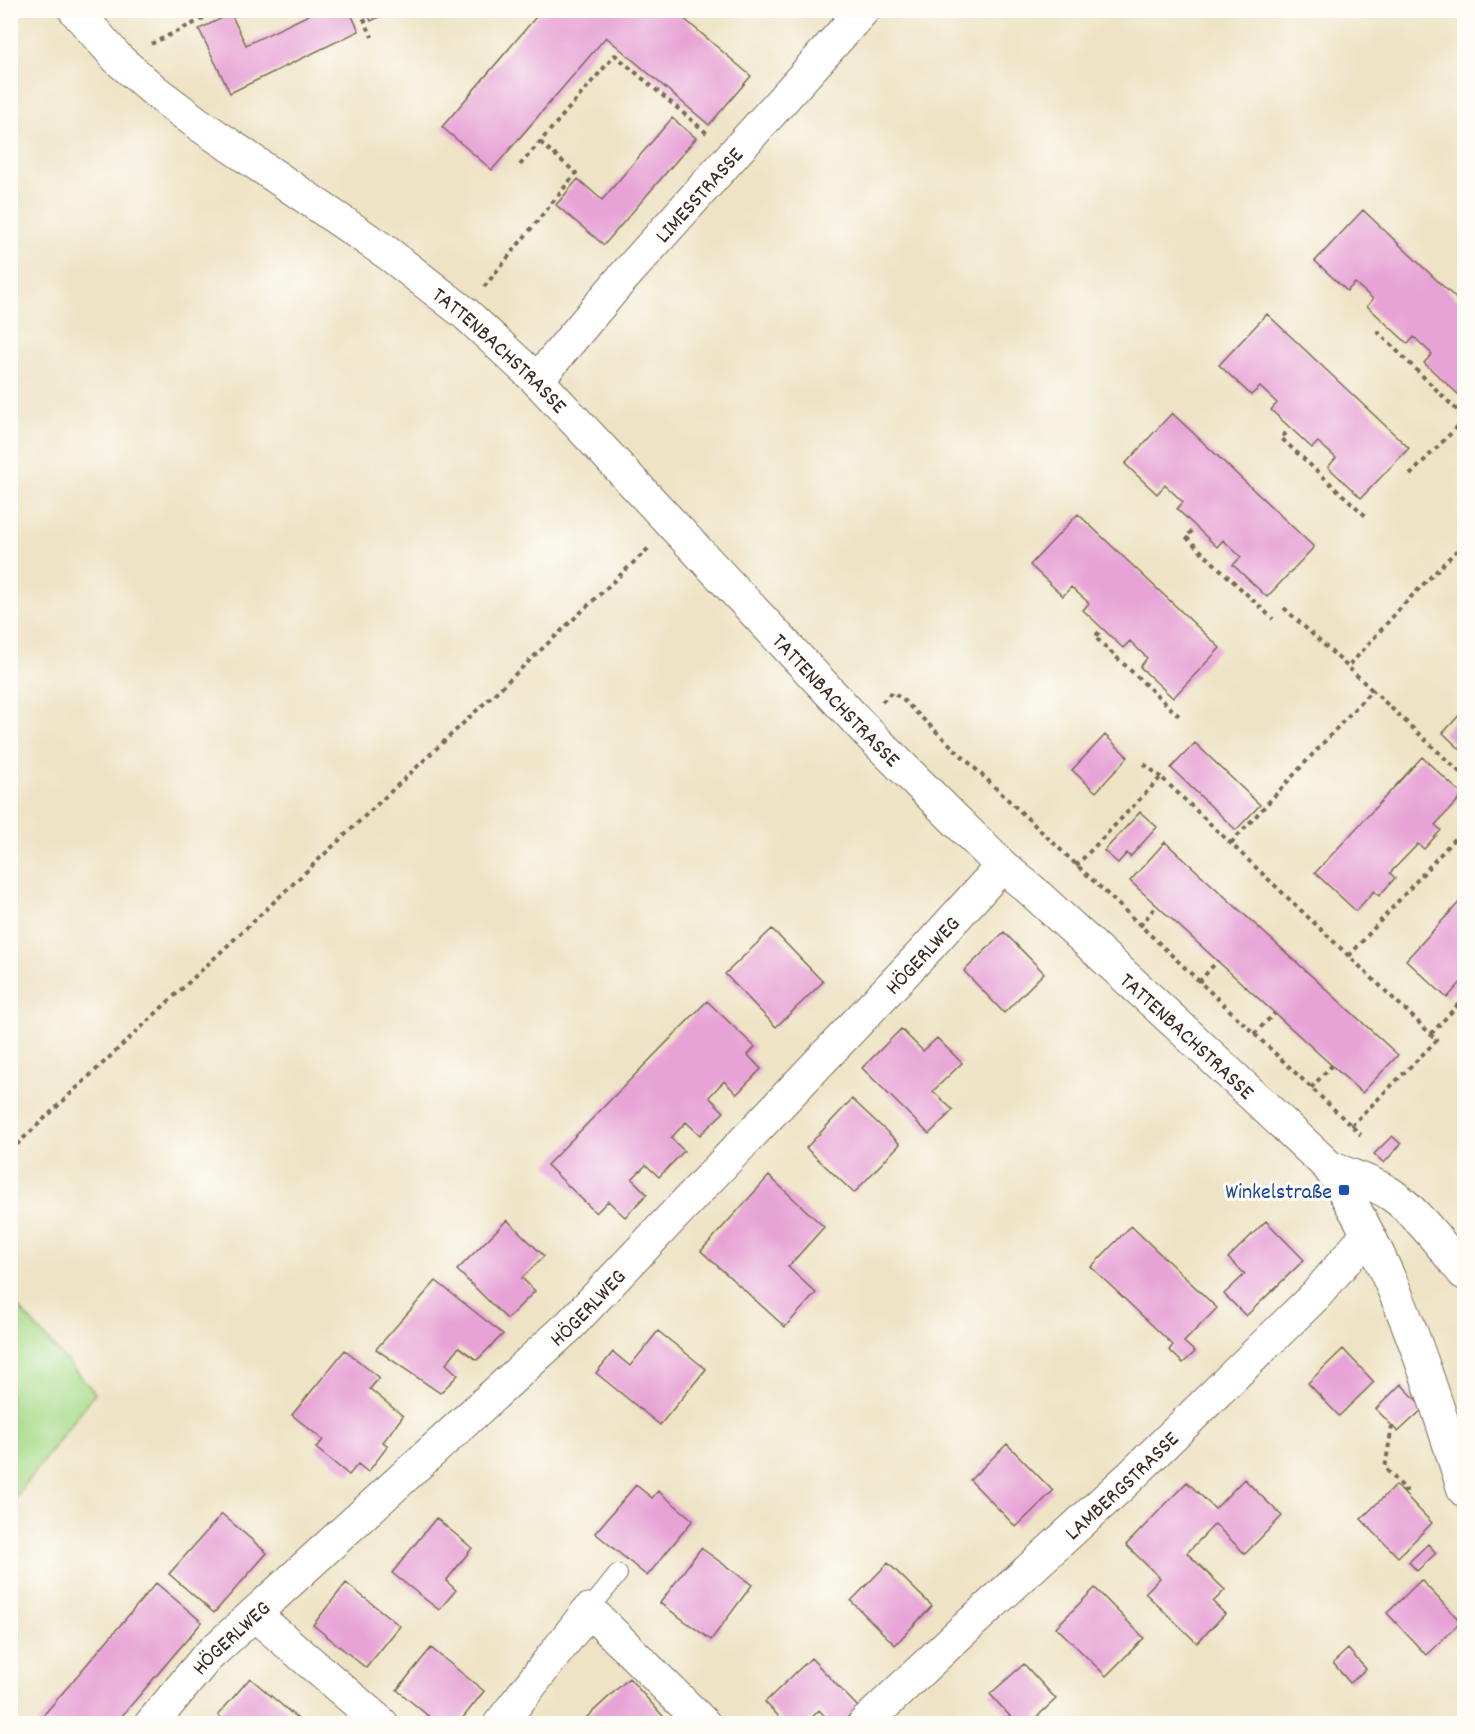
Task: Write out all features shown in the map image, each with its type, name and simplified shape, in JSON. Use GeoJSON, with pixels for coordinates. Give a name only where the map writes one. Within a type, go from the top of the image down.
{"type":"FeatureCollection","features":[{"type":"Feature","properties":{"kind":"street","name":"TATTENBACHSTRASSE"},"geometry":{"type":"LineString","coordinates":[[75,10],[119,60],[156,92],[197,123],[389,254],[466,314],[537,380],[870,735],[1002,866],[1153,1002],[1329,1167],[1344,1190],[1394,1288],[1464,1490]]}},
{"type":"Feature","properties":{"kind":"street","name":"LIMESSTRASSE"},"geometry":{"type":"LineString","coordinates":[[537,380],[619,282],[863,10]]}},
{"type":"Feature","properties":{"kind":"street","name":"HÖGERLWEG"},"geometry":{"type":"LineString","coordinates":[[151,1724],[206,1658],[569,1326],[923,953],[1002,866]]}},
{"type":"Feature","properties":{"kind":"street"},"geometry":{"type":"LineString","coordinates":[[1329,1167],[1364,1180],[1393,1195],[1413,1213],[1464,1273]]}},
{"type":"Feature","properties":{"kind":"street","name":"LAMBERGSTRASSE"},"geometry":{"type":"LineString","coordinates":[[864,1724],[1129,1478],[1316,1295],[1367,1235]]}},
{"type":"Feature","properties":{"kind":"street"},"geometry":{"type":"LineString","coordinates":[[500,1724],[589,1610],[704,1724]]}},
{"type":"Feature","properties":{"kind":"street"},"geometry":{"type":"LineString","coordinates":[[254,1614],[382,1724]]}},
{"type":"Feature","properties":{"kind":"lane"},"geometry":{"type":"LineString","coordinates":[[589,1610],[618,1574]]}},
{"type":"Feature","properties":{"kind":"path"},"geometry":{"type":"LineString","coordinates":[[148,45],[221,10]]}},
{"type":"Feature","properties":{"kind":"path"},"geometry":{"type":"LineString","coordinates":[[360,10],[372,37]]}},
{"type":"Feature","properties":{"kind":"path"},"geometry":{"type":"LineString","coordinates":[[520,165],[615,55],[732,155]]}},
{"type":"Feature","properties":{"kind":"path"},"geometry":{"type":"LineString","coordinates":[[480,292],[576,172],[540,142]]}},
{"type":"Feature","properties":{"kind":"path"},"geometry":{"type":"LineString","coordinates":[[1377,331],[1464,418],[1410,475]]}},
{"type":"Feature","properties":{"kind":"path"},"geometry":{"type":"LineString","coordinates":[[1286,433],[1281,438],[1368,518]]}},
{"type":"Feature","properties":{"kind":"path"},"geometry":{"type":"LineString","coordinates":[[10,1151],[673,525]]}},
{"type":"Feature","properties":{"kind":"path"},"geometry":{"type":"LineString","coordinates":[[1192,531],[1186,537],[1273,618]]}},
{"type":"Feature","properties":{"kind":"path"},"geometry":{"type":"LineString","coordinates":[[1348,667],[1405,603],[1461,546],[1464,549]]}},
{"type":"Feature","properties":{"kind":"path"},"geometry":{"type":"LineString","coordinates":[[1284,608],[1464,776]]}},
{"type":"Feature","properties":{"kind":"path"},"geometry":{"type":"LineString","coordinates":[[1099,632],[1095,637],[1179,716]]}},
{"type":"Feature","properties":{"kind":"path"},"geometry":{"type":"LineString","coordinates":[[1231,843],[1372,690]]}},
{"type":"Feature","properties":{"kind":"path"},"geometry":{"type":"LineString","coordinates":[[878,705],[892,692],[903,700],[1360,1135]]}},
{"type":"Feature","properties":{"kind":"path"},"geometry":{"type":"LineString","coordinates":[[1144,764],[1161,777],[1437,1040],[1351,1126]]}},
{"type":"Feature","properties":{"kind":"path"},"geometry":{"type":"LineString","coordinates":[[1076,866],[1161,777]]}},
{"type":"Feature","properties":{"kind":"path"},"geometry":{"type":"LineString","coordinates":[[1349,956],[1464,828]]}},
{"type":"Feature","properties":{"kind":"path"},"geometry":{"type":"LineString","coordinates":[[1140,926],[1157,905]]}},
{"type":"Feature","properties":{"kind":"path"},"geometry":{"type":"LineString","coordinates":[[1199,982],[1218,960]]}},
{"type":"Feature","properties":{"kind":"path"},"geometry":{"type":"LineString","coordinates":[[1431,1034],[1464,998]]}},
{"type":"Feature","properties":{"kind":"path"},"geometry":{"type":"LineString","coordinates":[[1254,1034],[1275,1013]]}},
{"type":"Feature","properties":{"kind":"path"},"geometry":{"type":"LineString","coordinates":[[1311,1088],[1332,1065]]}},
{"type":"Feature","properties":{"kind":"path"},"geometry":{"type":"LineString","coordinates":[[1392,1426],[1386,1468],[1406,1490],[1403,1492]]}},
{"type":"Feature","properties":{"kind":"green space"},"geometry":{"type":"Polygon","coordinates":[[[10,1298],[95,1393],[11,1503],[10,1503],[10,1298]]]}},
{"type":"Feature","properties":{"kind":"building"},"geometry":{"type":"Polygon","coordinates":[[[319,10],[349,10],[359,31],[230,93],[199,29],[231,14],[246,45],[319,10]]]}},
{"type":"Feature","properties":{"kind":"building"},"geometry":{"type":"Polygon","coordinates":[[[366,10],[392,10],[371,21],[366,10]]]}},
{"type":"Feature","properties":{"kind":"building"},"geometry":{"type":"Polygon","coordinates":[[[542,10],[674,10],[751,76],[709,125],[606,37],[492,170],[442,127],[542,10]]]}},
{"type":"Feature","properties":{"kind":"building"},"geometry":{"type":"Polygon","coordinates":[[[672,118],[696,138],[604,245],[556,205],[578,179],[602,200],[672,118]]]}},
{"type":"Feature","properties":{"kind":"building"},"geometry":{"type":"Polygon","coordinates":[[[1363,210],[1464,306],[1464,387],[1458,394],[1424,363],[1432,354],[1414,337],[1408,344],[1367,306],[1373,299],[1355,283],[1347,291],[1315,261],[1363,210]]]}},
{"type":"Feature","properties":{"kind":"building"},"geometry":{"type":"Polygon","coordinates":[[[1267,314],[1409,448],[1361,498],[1328,467],[1336,458],[1318,442],[1312,448],[1271,410],[1277,403],[1260,387],[1251,395],[1219,365],[1267,314]]]}},
{"type":"Feature","properties":{"kind":"building"},"geometry":{"type":"Polygon","coordinates":[[[1172,413],[1314,547],[1267,597],[1233,565],[1241,557],[1223,540],[1217,547],[1177,509],[1183,502],[1165,485],[1157,494],[1125,464],[1172,413]]]}},
{"type":"Feature","properties":{"kind":"building"},"geometry":{"type":"Polygon","coordinates":[[[1078,514],[1220,648],[1173,698],[1140,667],[1147,658],[1130,641],[1123,648],[1083,610],[1089,603],[1071,587],[1063,596],[1030,565],[1078,514]]]}},
{"type":"Feature","properties":{"kind":"building"},"geometry":{"type":"Polygon","coordinates":[[[1464,710],[1464,753],[1443,733],[1464,710]]]}},
{"type":"Feature","properties":{"kind":"building"},"geometry":{"type":"Polygon","coordinates":[[[1105,735],[1128,757],[1096,792],[1072,770],[1105,735]]]}},
{"type":"Feature","properties":{"kind":"building"},"geometry":{"type":"Polygon","coordinates":[[[1195,743],[1260,805],[1236,830],[1171,768],[1195,743]]]}},
{"type":"Feature","properties":{"kind":"building"},"geometry":{"type":"Polygon","coordinates":[[[1422,757],[1463,795],[1435,825],[1441,830],[1424,849],[1418,844],[1390,873],[1395,878],[1379,896],[1374,891],[1356,911],[1315,873],[1422,757]]]}},
{"type":"Feature","properties":{"kind":"building"},"geometry":{"type":"Polygon","coordinates":[[[1140,812],[1157,827],[1130,857],[1127,853],[1118,863],[1104,851],[1140,812]]]}},
{"type":"Feature","properties":{"kind":"building"},"geometry":{"type":"Polygon","coordinates":[[[1165,842],[1398,1055],[1362,1093],[1130,881],[1165,842]]]}},
{"type":"Feature","properties":{"kind":"building"},"geometry":{"type":"Polygon","coordinates":[[[1464,897],[1464,979],[1447,998],[1406,960],[1464,897]]]}},
{"type":"Feature","properties":{"kind":"building"},"geometry":{"type":"Polygon","coordinates":[[[772,929],[823,982],[776,1027],[725,974],[772,929]]]}},
{"type":"Feature","properties":{"kind":"building"},"geometry":{"type":"Polygon","coordinates":[[[1004,932],[1044,973],[1004,1013],[964,971],[1004,932]]]}},
{"type":"Feature","properties":{"kind":"building"},"geometry":{"type":"Polygon","coordinates":[[[707,1001],[755,1047],[748,1055],[761,1069],[737,1094],[724,1081],[709,1097],[724,1112],[700,1135],[686,1122],[671,1138],[684,1151],[659,1177],[646,1165],[632,1179],[647,1194],[625,1217],[608,1201],[596,1213],[547,1165],[707,1001]]]}},
{"type":"Feature","properties":{"kind":"building"},"geometry":{"type":"Polygon","coordinates":[[[901,1029],[923,1051],[937,1038],[962,1063],[933,1091],[953,1110],[929,1134],[862,1068],[901,1029]]]}},
{"type":"Feature","properties":{"kind":"building"},"geometry":{"type":"Polygon","coordinates":[[[852,1099],[900,1144],[854,1193],[806,1148],[852,1099]]]}},
{"type":"Feature","properties":{"kind":"building"},"geometry":{"type":"Polygon","coordinates":[[[1392,1136],[1401,1144],[1384,1163],[1374,1154],[1392,1136]]]}},
{"type":"Feature","properties":{"kind":"building"},"geometry":{"type":"Polygon","coordinates":[[[769,1176],[824,1227],[788,1267],[816,1293],[785,1327],[701,1251],[769,1176]]]}},
{"type":"Feature","properties":{"kind":"building"},"geometry":{"type":"Polygon","coordinates":[[[507,1220],[544,1256],[522,1278],[535,1291],[507,1319],[457,1270],[507,1220]]]}},
{"type":"Feature","properties":{"kind":"building"},"geometry":{"type":"Polygon","coordinates":[[[1266,1221],[1304,1260],[1246,1316],[1224,1294],[1245,1274],[1228,1258],[1266,1221]]]}},
{"type":"Feature","properties":{"kind":"building"},"geometry":{"type":"Polygon","coordinates":[[[1131,1226],[1217,1308],[1184,1342],[1195,1352],[1183,1363],[1169,1350],[1173,1345],[1091,1267],[1131,1226]]]}},
{"type":"Feature","properties":{"kind":"building"},"geometry":{"type":"Polygon","coordinates":[[[436,1281],[503,1334],[477,1360],[459,1347],[446,1364],[458,1375],[440,1393],[376,1349],[436,1281]]]}},
{"type":"Feature","properties":{"kind":"building"},"geometry":{"type":"Polygon","coordinates":[[[658,1331],[706,1369],[660,1425],[596,1373],[613,1352],[630,1366],[658,1331]]]}},
{"type":"Feature","properties":{"kind":"building"},"geometry":{"type":"Polygon","coordinates":[[[1343,1349],[1374,1382],[1339,1416],[1308,1383],[1343,1349]]]}},
{"type":"Feature","properties":{"kind":"building"},"geometry":{"type":"Polygon","coordinates":[[[345,1350],[379,1378],[370,1389],[403,1416],[383,1442],[388,1446],[368,1472],[358,1464],[349,1475],[316,1448],[323,1440],[292,1415],[345,1350]]]}},
{"type":"Feature","properties":{"kind":"building"},"geometry":{"type":"Polygon","coordinates":[[[1401,1384],[1424,1408],[1398,1432],[1376,1409],[1401,1384]]]}},
{"type":"Feature","properties":{"kind":"building"},"geometry":{"type":"Polygon","coordinates":[[[1007,1444],[1053,1491],[1016,1527],[970,1480],[1007,1444]]]}},
{"type":"Feature","properties":{"kind":"building"},"geometry":{"type":"Polygon","coordinates":[[[1244,1479],[1282,1516],[1245,1554],[1215,1524],[1187,1553],[1225,1590],[1213,1602],[1225,1614],[1197,1643],[1145,1593],[1160,1578],[1126,1545],[1187,1482],[1215,1509],[1244,1479]]]}},
{"type":"Feature","properties":{"kind":"building"},"geometry":{"type":"Polygon","coordinates":[[[636,1485],[652,1498],[658,1491],[693,1520],[647,1576],[595,1533],[636,1485]]]}},
{"type":"Feature","properties":{"kind":"building"},"geometry":{"type":"Polygon","coordinates":[[[1396,1485],[1432,1523],[1398,1557],[1361,1519],[1396,1485]]]}},
{"type":"Feature","properties":{"kind":"building"},"geometry":{"type":"Polygon","coordinates":[[[222,1514],[267,1553],[214,1613],[169,1574],[222,1514]]]}},
{"type":"Feature","properties":{"kind":"building"},"geometry":{"type":"Polygon","coordinates":[[[436,1518],[472,1548],[446,1581],[456,1590],[439,1610],[392,1573],[436,1518]]]}},
{"type":"Feature","properties":{"kind":"building"},"geometry":{"type":"Polygon","coordinates":[[[1428,1544],[1436,1553],[1417,1571],[1409,1562],[1428,1544]]]}},
{"type":"Feature","properties":{"kind":"building"},"geometry":{"type":"Polygon","coordinates":[[[701,1548],[752,1585],[711,1640],[660,1603],[701,1548]]]}},
{"type":"Feature","properties":{"kind":"building"},"geometry":{"type":"Polygon","coordinates":[[[888,1563],[932,1606],[895,1645],[851,1601],[888,1563]]]}},
{"type":"Feature","properties":{"kind":"building"},"geometry":{"type":"Polygon","coordinates":[[[1421,1580],[1461,1622],[1426,1655],[1387,1613],[1421,1580]]]}},
{"type":"Feature","properties":{"kind":"building"},"geometry":{"type":"Polygon","coordinates":[[[156,1583],[202,1622],[115,1724],[36,1724],[156,1583]]]}},
{"type":"Feature","properties":{"kind":"building"},"geometry":{"type":"Polygon","coordinates":[[[346,1583],[400,1626],[366,1668],[313,1625],[346,1583]]]}},
{"type":"Feature","properties":{"kind":"building"},"geometry":{"type":"Polygon","coordinates":[[[1095,1588],[1144,1638],[1106,1676],[1056,1627],[1095,1588]]]}},
{"type":"Feature","properties":{"kind":"building"},"geometry":{"type":"Polygon","coordinates":[[[431,1648],[484,1691],[458,1724],[438,1724],[397,1690],[431,1648]]]}},
{"type":"Feature","properties":{"kind":"building"},"geometry":{"type":"Polygon","coordinates":[[[1348,1649],[1366,1669],[1350,1683],[1333,1663],[1348,1649]]]}},
{"type":"Feature","properties":{"kind":"building"},"geometry":{"type":"Polygon","coordinates":[[[811,1658],[858,1707],[841,1724],[832,1724],[819,1710],[806,1724],[786,1724],[765,1702],[811,1658]]]}},
{"type":"Feature","properties":{"kind":"building"},"geometry":{"type":"Polygon","coordinates":[[[1024,1664],[1056,1699],[1029,1724],[1017,1724],[990,1694],[1024,1664]]]}},
{"type":"Feature","properties":{"kind":"building"},"geometry":{"type":"Polygon","coordinates":[[[250,1678],[304,1724],[228,1724],[218,1715],[250,1678]]]}},
{"type":"Feature","properties":{"kind":"building"},"geometry":{"type":"Polygon","coordinates":[[[629,1678],[670,1724],[588,1724],[585,1719],[629,1678]]]}},
{"type":"Feature","properties":{"kind":"place","name":"Winkelstraße"},"geometry":{"type":"Point","coordinates":[1344,1190]}}]}
